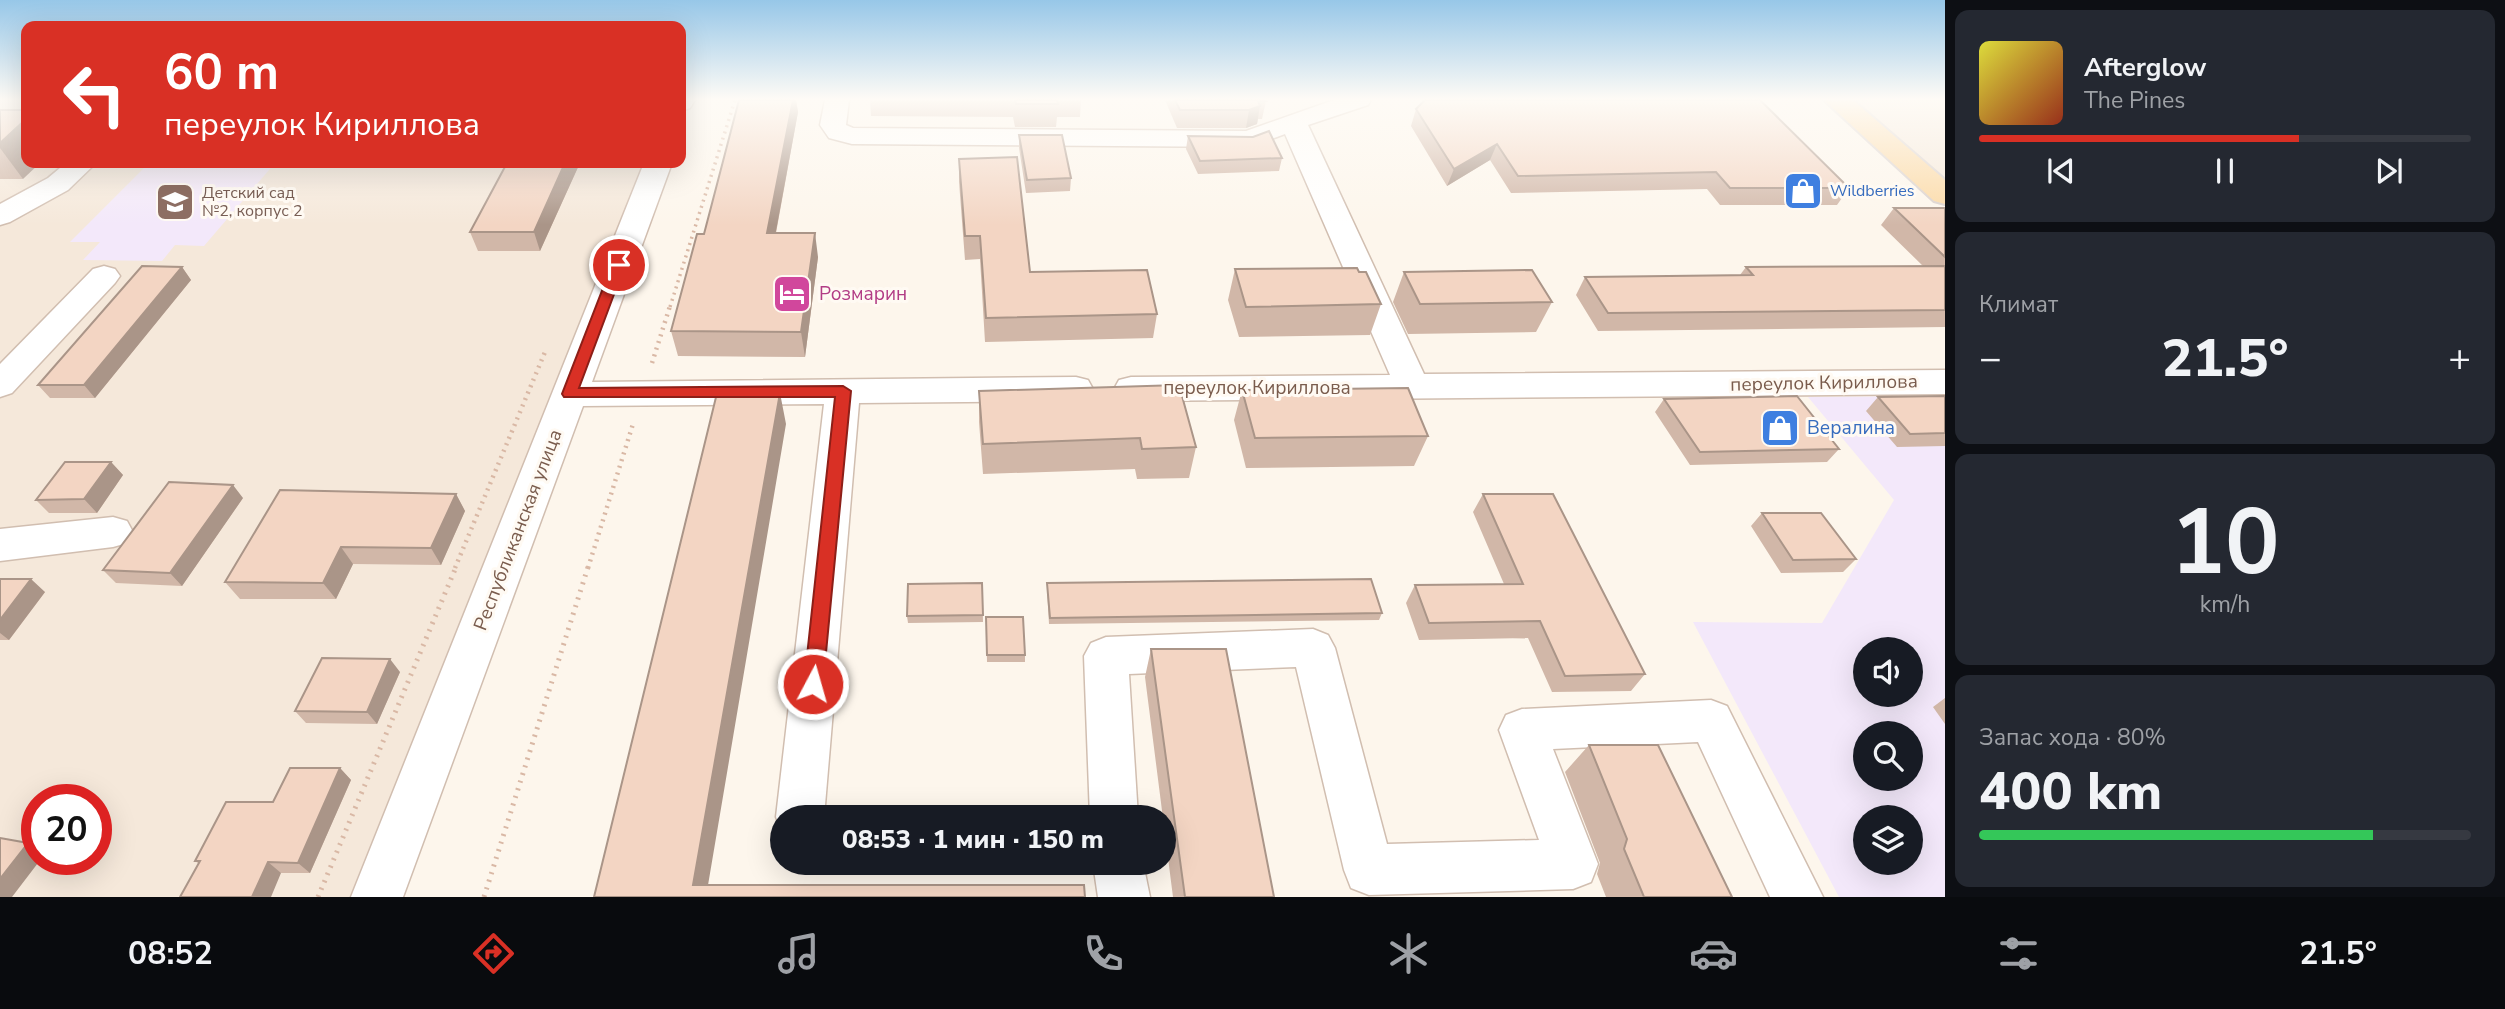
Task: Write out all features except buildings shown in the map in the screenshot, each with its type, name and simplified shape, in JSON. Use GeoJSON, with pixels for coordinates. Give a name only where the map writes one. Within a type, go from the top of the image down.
{"type":"FeatureCollection","features":[{"type":"Feature","properties":{"kind":"main road"},"geometry":{"type":"LineString","coordinates":[[1885,142],[1945,195]]}},
{"type":"Feature","properties":{"kind":"street","name":"Республиканская улица"},"geometry":{"type":"LineString","coordinates":[[377,897],[656,168]]}},
{"type":"Feature","properties":{"kind":"street"},"geometry":{"type":"LineString","coordinates":[[0,385],[104,276]]}},
{"type":"Feature","properties":{"kind":"street","name":"переулок Кириллова"},"geometry":{"type":"LineString","coordinates":[[570,394],[1945,382]]}},
{"type":"Feature","properties":{"kind":"street"},"geometry":{"type":"LineString","coordinates":[[801,805],[843,391]]}},
{"type":"Feature","properties":{"kind":"street"},"geometry":{"type":"LineString","coordinates":[[0,545],[113,532]]}},
{"type":"Feature","properties":{"kind":"street"},"geometry":{"type":"LineString","coordinates":[[1113,805],[1106,656],[1313,648],[1369,870],[1573,864],[1521,730],[1711,721],[1797,897]]}},
{"type":"Feature","properties":{"kind":"street"},"geometry":{"type":"LineString","coordinates":[[1120,875],[1124,897]]}},
{"type":"Feature","properties":{"kind":"lane"},"geometry":{"type":"LineString","coordinates":[[1302,142],[1412,386]]}},
{"type":"Feature","properties":{"kind":"lane"},"geometry":{"type":"LineString","coordinates":[[0,216],[58,184],[76,168]]}},
{"type":"Feature","properties":{"kind":"path"},"geometry":{"type":"LineString","coordinates":[[484,897],[721,142]]}},
{"type":"Feature","properties":{"kind":"path"},"geometry":{"type":"LineString","coordinates":[[318,897],[549,343]]}},
{"type":"Feature","properties":{"kind":"shaded area"},"geometry":{"type":"Polygon","coordinates":[[[0,142],[21,142],[21,168],[642,168],[358,897],[0,897],[0,142]]]}},
{"type":"Feature","properties":{"kind":"shaded area"},"geometry":{"type":"Polygon","coordinates":[[[1889,142],[1945,142],[1945,192],[1889,142]]]}},
{"type":"Feature","properties":{"kind":"shaded area","name":"Детский сад №2, корпус 2"},"geometry":{"type":"Polygon","coordinates":[[[144,168],[271,168],[204,246],[175,245],[162,261],[83,260],[100,242],[70,242],[144,168]]]}},
{"type":"Feature","properties":{"kind":"shaded area"},"geometry":{"type":"Polygon","coordinates":[[[1945,396],[1945,897],[1839,897],[1693,622],[1822,623],[1894,500],[1808,397],[1945,396]]]}},
{"type":"Feature","properties":{"kind":"place","name":"Wildberries"},"geometry":{"type":"Point","coordinates":[1803,191]}},
{"type":"Feature","properties":{"kind":"place","name":"Детский сад №2, корпус 2"},"geometry":{"type":"Point","coordinates":[175,202]}},
{"type":"Feature","properties":{"kind":"place","name":"Розмарин"},"geometry":{"type":"Point","coordinates":[792,294]}},
{"type":"Feature","properties":{"kind":"place","name":"Вералина"},"geometry":{"type":"Point","coordinates":[1780,428]}},
{"type":"Feature","properties":{"kind":"route"},"geometry":{"type":"LineString","coordinates":[[619,265],[570,394],[843,391],[813,684]]}}]}
